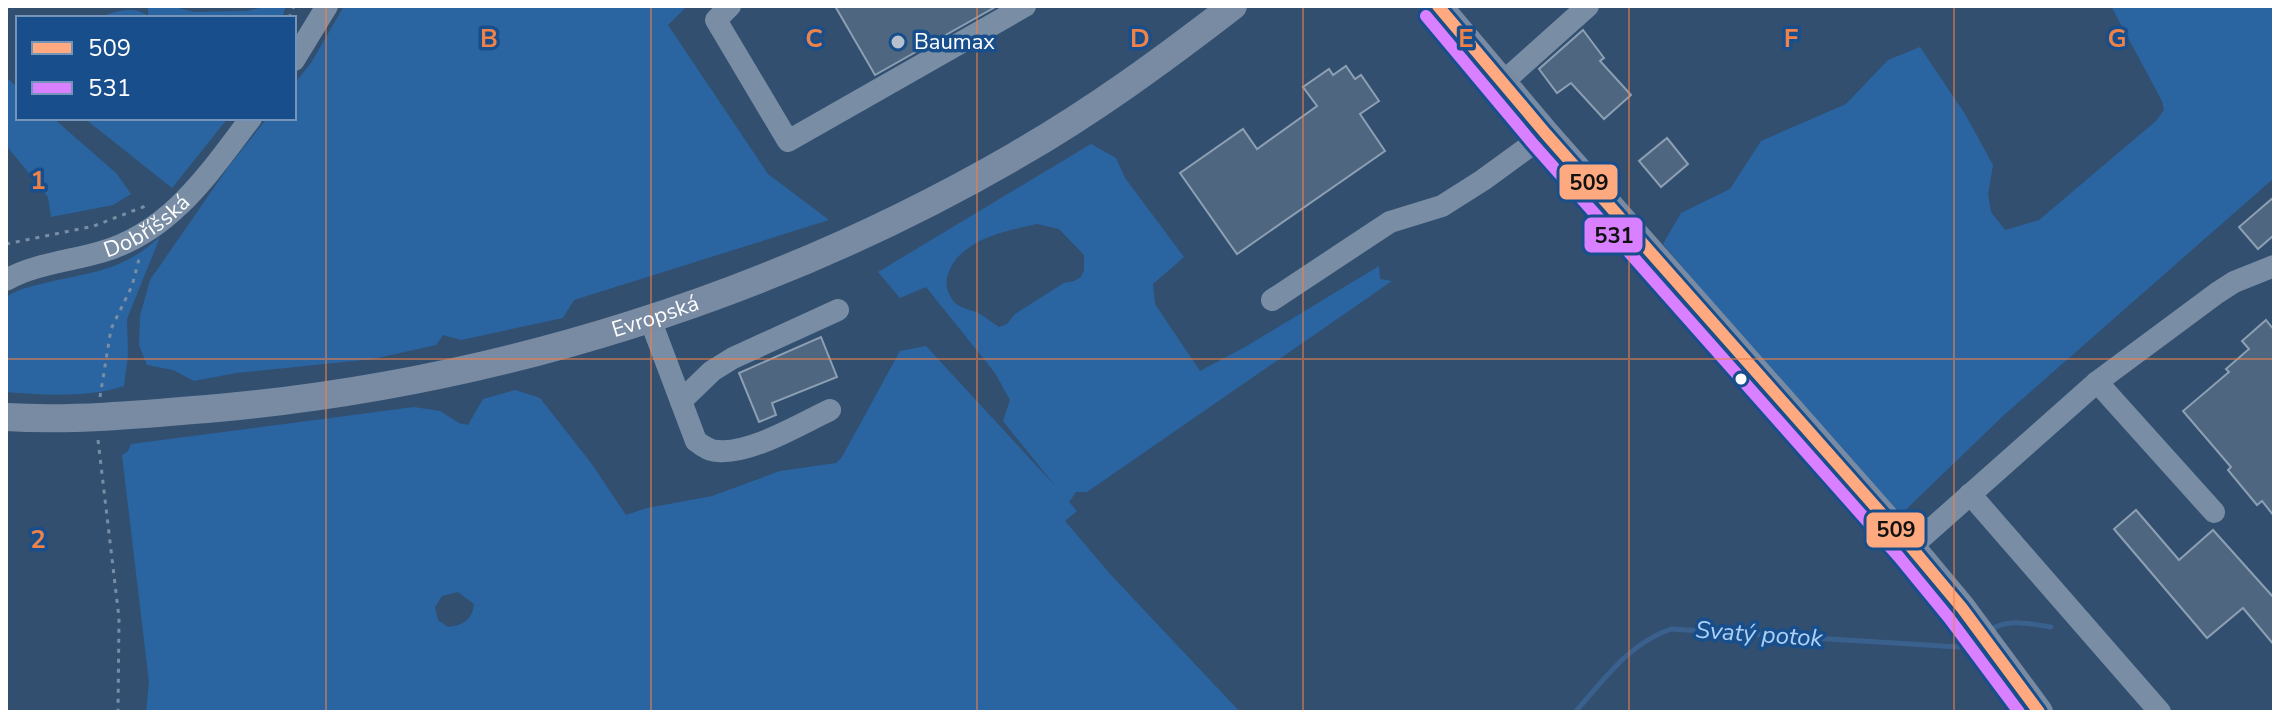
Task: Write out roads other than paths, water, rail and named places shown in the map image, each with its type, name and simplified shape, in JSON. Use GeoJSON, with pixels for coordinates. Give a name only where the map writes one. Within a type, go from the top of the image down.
{"type":"FeatureCollection","features":[{"type":"Feature","properties":{"kind":"main road","name":"Evropská"},"geometry":{"type":"LineString","coordinates":[[6,417],[97,417],[261,404],[371,389],[548,349],[650,319],[852,241],[1002,164],[1138,78],[1233,6]]}},
{"type":"Feature","properties":{"kind":"main road"},"geometry":{"type":"LineString","coordinates":[[1438,6],[1546,134],[1911,547],[1962,608],[2039,712]]}},
{"type":"Feature","properties":{"kind":"street"},"geometry":{"type":"LineString","coordinates":[[296,57],[327,6]]}},
{"type":"Feature","properties":{"kind":"street"},"geometry":{"type":"LineString","coordinates":[[730,6],[716,20],[788,141],[1025,6]]}},
{"type":"Feature","properties":{"kind":"street"},"geometry":{"type":"LineString","coordinates":[[1502,83],[1588,6]]}},
{"type":"Feature","properties":{"kind":"street","name":"Dobříšská"},"geometry":{"type":"LineString","coordinates":[[6,280],[34,269],[104,251],[146,232],[170,216],[189,197],[249,120]]}},
{"type":"Feature","properties":{"kind":"street"},"geometry":{"type":"LineString","coordinates":[[1272,300],[1390,222],[1442,206],[1546,134]]}},
{"type":"Feature","properties":{"kind":"street"},"geometry":{"type":"LineString","coordinates":[[1911,547],[2097,382],[2217,293],[2234,282],[2274,267]]}},
{"type":"Feature","properties":{"kind":"street"},"geometry":{"type":"LineString","coordinates":[[681,401],[712,371],[733,358],[838,310]]}},
{"type":"Feature","properties":{"kind":"street"},"geometry":{"type":"LineString","coordinates":[[650,319],[696,441],[705,448],[720,452],[752,445],[830,410]]}},
{"type":"Feature","properties":{"kind":"street"},"geometry":{"type":"LineString","coordinates":[[2097,382],[2214,512]]}},
{"type":"Feature","properties":{"kind":"street"},"geometry":{"type":"LineString","coordinates":[[1970,494],[2160,712]]}},
{"type":"Feature","properties":{"kind":"waterway","name":"Svatý potok"},"geometry":{"type":"LineString","coordinates":[[1991,629],[2013,623],[2051,627]]}},
{"type":"Feature","properties":{"kind":"waterway","name":"Svatý potok"},"geometry":{"type":"LineString","coordinates":[[1575,712],[1630,653],[1671,629],[1958,647],[1973,639]]}},
{"type":"Feature","properties":{"kind":"place","name":"Baumax"},"geometry":{"type":"Point","coordinates":[898,42]}}]}
